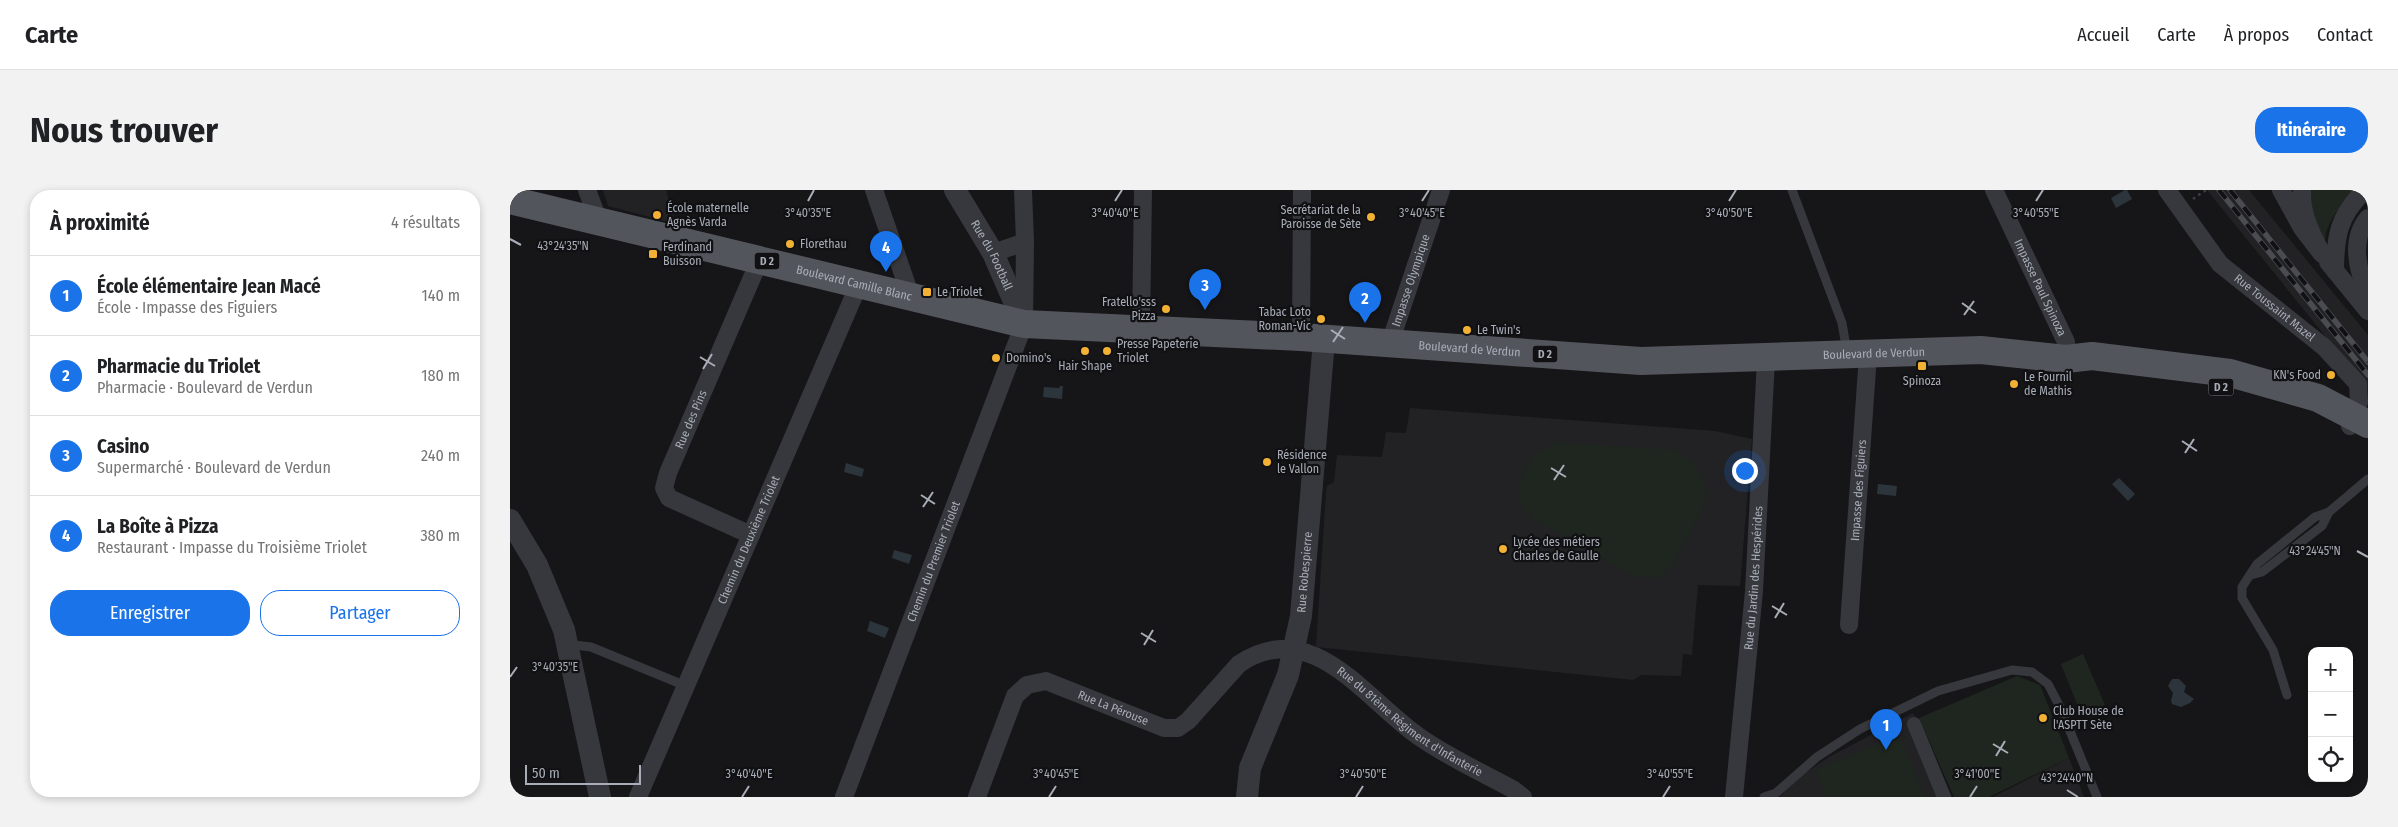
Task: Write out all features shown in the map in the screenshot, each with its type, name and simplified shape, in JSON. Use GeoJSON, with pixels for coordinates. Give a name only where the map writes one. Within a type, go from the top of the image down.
{"type":"FeatureCollection","features":[{"type":"Feature","properties":{"kind":"main road","name":"Boulevard Camille Blanc"},"geometry":{"type":"LineString","coordinates":[[510,200],[1024,324]]}},
{"type":"Feature","properties":{"kind":"main road","name":"Boulevard de Verdun"},"geometry":{"type":"LineString","coordinates":[[1024,324],[1312,338],[1642,361],[1766,359],[1986,350],[2066,359],[2100,372],[2161,376],[2280,400],[2360,428]]}},
{"type":"Feature","properties":{"kind":"street"},"geometry":{"type":"LineString","coordinates":[[587,190],[599,222]]}},
{"type":"Feature","properties":{"kind":"street"},"geometry":{"type":"LineString","coordinates":[[874,190],[911,297]]}},
{"type":"Feature","properties":{"kind":"street","name":"Rue du Football"},"geometry":{"type":"LineString","coordinates":[[956,190],[993,252],[1024,324]]}},
{"type":"Feature","properties":{"kind":"street"},"geometry":{"type":"LineString","coordinates":[[1023,190],[1025,242],[1024,324]]}},
{"type":"Feature","properties":{"kind":"street"},"geometry":{"type":"LineString","coordinates":[[1141,329],[1144,190]]}},
{"type":"Feature","properties":{"kind":"street"},"geometry":{"type":"LineString","coordinates":[[1302,190],[1312,338]]}},
{"type":"Feature","properties":{"kind":"street","name":"Impasse Olympique"},"geometry":{"type":"LineString","coordinates":[[1390,343],[1441,190]]}},
{"type":"Feature","properties":{"kind":"street","name":"Impasse Paul Spinoza"},"geometry":{"type":"LineString","coordinates":[[1994,190],[2066,342],[2066,359]]}},
{"type":"Feature","properties":{"kind":"street","name":"Rue Toussaint Mazel"},"geometry":{"type":"LineString","coordinates":[[2167,190],[2220,264],[2324,347],[2358,384],[2360,428]]}},
{"type":"Feature","properties":{"kind":"street"},"geometry":{"type":"LineString","coordinates":[[2281,190],[2302,228],[2368,311]]}},
{"type":"Feature","properties":{"kind":"street"},"geometry":{"type":"LineString","coordinates":[[2302,190],[2302,207],[2308,228],[2322,254]]}},
{"type":"Feature","properties":{"kind":"street"},"geometry":{"type":"LineString","coordinates":[[2336,271],[2337,234],[2344,216],[2365,190]]}},
{"type":"Feature","properties":{"kind":"street"},"geometry":{"type":"LineString","coordinates":[[2368,218],[2361,229],[2357,255],[2359,267],[2368,291]]}},
{"type":"Feature","properties":{"kind":"street"},"geometry":{"type":"LineString","coordinates":[[993,252],[1025,242]]}},
{"type":"Feature","properties":{"kind":"street","name":"Rue des Pins"},"geometry":{"type":"LineString","coordinates":[[750,536],[669,498],[664,488],[668,473],[760,259]]}},
{"type":"Feature","properties":{"kind":"street","name":"Chemin du Deuxième Triolet"},"geometry":{"type":"LineString","coordinates":[[638,797],[859,284]]}},
{"type":"Feature","properties":{"kind":"street","name":"Chemin du Premier Triolet"},"geometry":{"type":"LineString","coordinates":[[844,797],[1024,324]]}},
{"type":"Feature","properties":{"kind":"street","name":"Rue Robespierre"},"geometry":{"type":"LineString","coordinates":[[1246,797],[1250,768],[1285,684],[1301,616],[1312,338]]}},
{"type":"Feature","properties":{"kind":"street","name":"Impasse des Figuiers"},"geometry":{"type":"LineString","coordinates":[[1849,625],[1858,355]]}},
{"type":"Feature","properties":{"kind":"street","name":"Rue du Jardin des Hespérides"},"geometry":{"type":"LineString","coordinates":[[1738,796],[1754,591],[1766,359]]}},
{"type":"Feature","properties":{"kind":"street"},"geometry":{"type":"LineString","coordinates":[[510,520],[541,573],[558,612],[567,644],[600,797]]}},
{"type":"Feature","properties":{"kind":"street","name":"Rue La Pérouse"},"geometry":{"type":"LineString","coordinates":[[977,797],[1015,696],[1027,685],[1046,681],[1164,728],[1178,728],[1188,720],[1240,664],[1250,657],[1276,648],[1294,650]]}},
{"type":"Feature","properties":{"kind":"street","name":"Rue du 81ème Régiment d'Infanterie"},"geometry":{"type":"LineString","coordinates":[[1294,650],[1324,660],[1340,669],[1420,738],[1449,756],[1514,790],[1523,797]]}},
{"type":"Feature","properties":{"kind":"street"},"geometry":{"type":"LineString","coordinates":[[1914,724],[1944,797]]}},
{"type":"Feature","properties":{"kind":"lane"},"geometry":{"type":"LineString","coordinates":[[1792,190],[1842,323],[1858,355]]}},
{"type":"Feature","properties":{"kind":"lane"},"geometry":{"type":"LineString","coordinates":[[2287,694],[2273,650],[2242,598],[2242,588],[2256,564],[2315,518],[2330,512],[2368,479]]}},
{"type":"Feature","properties":{"kind":"lane"},"geometry":{"type":"LineString","coordinates":[[567,644],[591,647],[686,686]]}},
{"type":"Feature","properties":{"kind":"lane"},"geometry":{"type":"LineString","coordinates":[[1764,797],[1776,793],[1817,757],[1860,729],[1938,690],[2012,670],[2032,672],[2048,684],[2061,709],[2097,797]]}},
{"type":"Feature","properties":{"kind":"shaded area","name":"École maternelle Agnès Varda"},"geometry":{"type":"Polygon","coordinates":[[[603,190],[666,190],[676,224],[608,206],[603,190]]]}},
{"type":"Feature","properties":{"kind":"shaded area"},"geometry":{"type":"Polygon","coordinates":[[[2127,190],[2132,199],[2116,208],[2111,198],[2127,190]]]}},
{"type":"Feature","properties":{"kind":"shaded area"},"geometry":{"type":"Polygon","coordinates":[[[2207,190],[2249,190],[2368,335],[2368,389],[2207,190]]]}},
{"type":"Feature","properties":{"kind":"shaded area"},"geometry":{"type":"Polygon","coordinates":[[[2310,190],[2356,190],[2335,214],[2328,228],[2325,243],[2309,208],[2310,190]]]}},
{"type":"Feature","properties":{"kind":"shaded area"},"geometry":{"type":"Polygon","coordinates":[[[1063,386],[1062,399],[1043,397],[1044,387],[1059,388],[1063,386]]]}},
{"type":"Feature","properties":{"kind":"shaded area","name":"Lycée des métiers Charles de Gaulle"},"geometry":{"type":"Polygon","coordinates":[[[1410,408],[1715,431],[1752,439],[1740,586],[1698,585],[1692,655],[1683,654],[1681,676],[1642,675],[1633,680],[1316,647],[1326,491],[1327,486],[1334,482],[1337,455],[1382,457],[1386,432],[1406,433],[1410,408]]]}},
{"type":"Feature","properties":{"kind":"shaded area"},"geometry":{"type":"Polygon","coordinates":[[[1555,442],[1675,450],[1693,462],[1703,478],[1706,495],[1701,512],[1673,565],[1664,575],[1651,578],[1638,577],[1533,519],[1524,510],[1518,493],[1524,470],[1538,453],[1555,442]]]}},
{"type":"Feature","properties":{"kind":"shaded area"},"geometry":{"type":"Polygon","coordinates":[[[846,463],[864,469],[862,477],[844,472],[846,463]]]}},
{"type":"Feature","properties":{"kind":"shaded area"},"geometry":{"type":"Polygon","coordinates":[[[2119,478],[2135,494],[2128,501],[2112,484],[2119,478]]]}},
{"type":"Feature","properties":{"kind":"shaded area"},"geometry":{"type":"Polygon","coordinates":[[[1878,484],[1897,486],[1896,496],[1877,494],[1878,484]]]}},
{"type":"Feature","properties":{"kind":"shaded area"},"geometry":{"type":"Polygon","coordinates":[[[894,550],[912,555],[909,564],[892,558],[894,550]]]}},
{"type":"Feature","properties":{"kind":"shaded area"},"geometry":{"type":"Polygon","coordinates":[[[870,621],[889,628],[885,638],[867,631],[870,621]]]}},
{"type":"Feature","properties":{"kind":"shaded area"},"geometry":{"type":"Polygon","coordinates":[[[2083,654],[2105,705],[2081,714],[2061,664],[2083,654]]]}},
{"type":"Feature","properties":{"kind":"shaded area"},"geometry":{"type":"Polygon","coordinates":[[[2017,676],[2040,685],[2069,758],[1989,797],[1954,797],[1919,718],[2017,676]]]}},
{"type":"Feature","properties":{"kind":"shaded area"},"geometry":{"type":"Polygon","coordinates":[[[2172,679],[2179,679],[2186,686],[2184,692],[2194,699],[2190,703],[2181,707],[2172,704],[2173,693],[2168,686],[2172,679]]]}},
{"type":"Feature","properties":{"kind":"shaded area"},"geometry":{"type":"Polygon","coordinates":[[[1913,713],[1952,797],[1780,797],[1799,777],[1829,757],[1913,713]]]}},
{"type":"Feature","properties":{"kind":"shaded area"},"geometry":{"type":"Polygon","coordinates":[[[1899,735],[1925,797],[1826,797],[1815,770],[1899,735]]]}},
{"type":"Feature","properties":{"kind":"shaded area"},"geometry":{"type":"Polygon","coordinates":[[[2069,758],[2084,797],[1993,797],[2069,758]]]}},
{"type":"Feature","properties":{"kind":"railway"},"geometry":{"type":"LineString","coordinates":[[2219,190],[2368,375]]}},
{"type":"Feature","properties":{"kind":"railway"},"geometry":{"type":"LineString","coordinates":[[2230,190],[2368,362]]}},
{"type":"Feature","properties":{"kind":"place","name":"École maternelle Agnès Varda"},"geometry":{"type":"Point","coordinates":[657,215]}},
{"type":"Feature","properties":{"kind":"place","name":"Secrétariat de la Paroisse de Sète"},"geometry":{"type":"Point","coordinates":[1371,217]}},
{"type":"Feature","properties":{"kind":"place","name":"Florethau"},"geometry":{"type":"Point","coordinates":[790,244]}},
{"type":"Feature","properties":{"kind":"place","name":"Ferdinand Buisson"},"geometry":{"type":"Point","coordinates":[653,254]}},
{"type":"Feature","properties":{"kind":"place","name":"La Boîte à Pizza"},"geometry":{"type":"Point","coordinates":[886,272]}},
{"type":"Feature","properties":{"kind":"place","name":"Le Triolet"},"geometry":{"type":"Point","coordinates":[927,292]}},
{"type":"Feature","properties":{"kind":"place","name":"Fratello'sss Pizza"},"geometry":{"type":"Point","coordinates":[1166,309]}},
{"type":"Feature","properties":{"kind":"place","name":"Casino"},"geometry":{"type":"Point","coordinates":[1205,310]}},
{"type":"Feature","properties":{"kind":"place","name":"Tabac Loto Roman-Vic"},"geometry":{"type":"Point","coordinates":[1321,319]}},
{"type":"Feature","properties":{"kind":"place","name":"Pharmacie du Triolet"},"geometry":{"type":"Point","coordinates":[1365,323]}},
{"type":"Feature","properties":{"kind":"place","name":"Le Twin's"},"geometry":{"type":"Point","coordinates":[1467,330]}},
{"type":"Feature","properties":{"kind":"place","name":"Hair Shape"},"geometry":{"type":"Point","coordinates":[1085,351]}},
{"type":"Feature","properties":{"kind":"place","name":"Presse Papeterie Triolet"},"geometry":{"type":"Point","coordinates":[1107,351]}},
{"type":"Feature","properties":{"kind":"place","name":"Domino's"},"geometry":{"type":"Point","coordinates":[996,358]}},
{"type":"Feature","properties":{"kind":"place","name":"Spinoza"},"geometry":{"type":"Point","coordinates":[1922,366]}},
{"type":"Feature","properties":{"kind":"place","name":"KN's Food"},"geometry":{"type":"Point","coordinates":[2331,375]}},
{"type":"Feature","properties":{"kind":"place","name":"Le Fournil de Mathis"},"geometry":{"type":"Point","coordinates":[2014,384]}},
{"type":"Feature","properties":{"kind":"place","name":"Résidence le Vallon"},"geometry":{"type":"Point","coordinates":[1267,462]}},
{"type":"Feature","properties":{"kind":"place","name":"Lycée des métiers Charles de Gaulle"},"geometry":{"type":"Point","coordinates":[1503,549]}},
{"type":"Feature","properties":{"kind":"place","name":"Club House de l'ASPTT Sète"},"geometry":{"type":"Point","coordinates":[2043,718]}},
{"type":"Feature","properties":{"kind":"place","name":"École élémentaire Jean Macé"},"geometry":{"type":"Point","coordinates":[1886,750]}}]}
